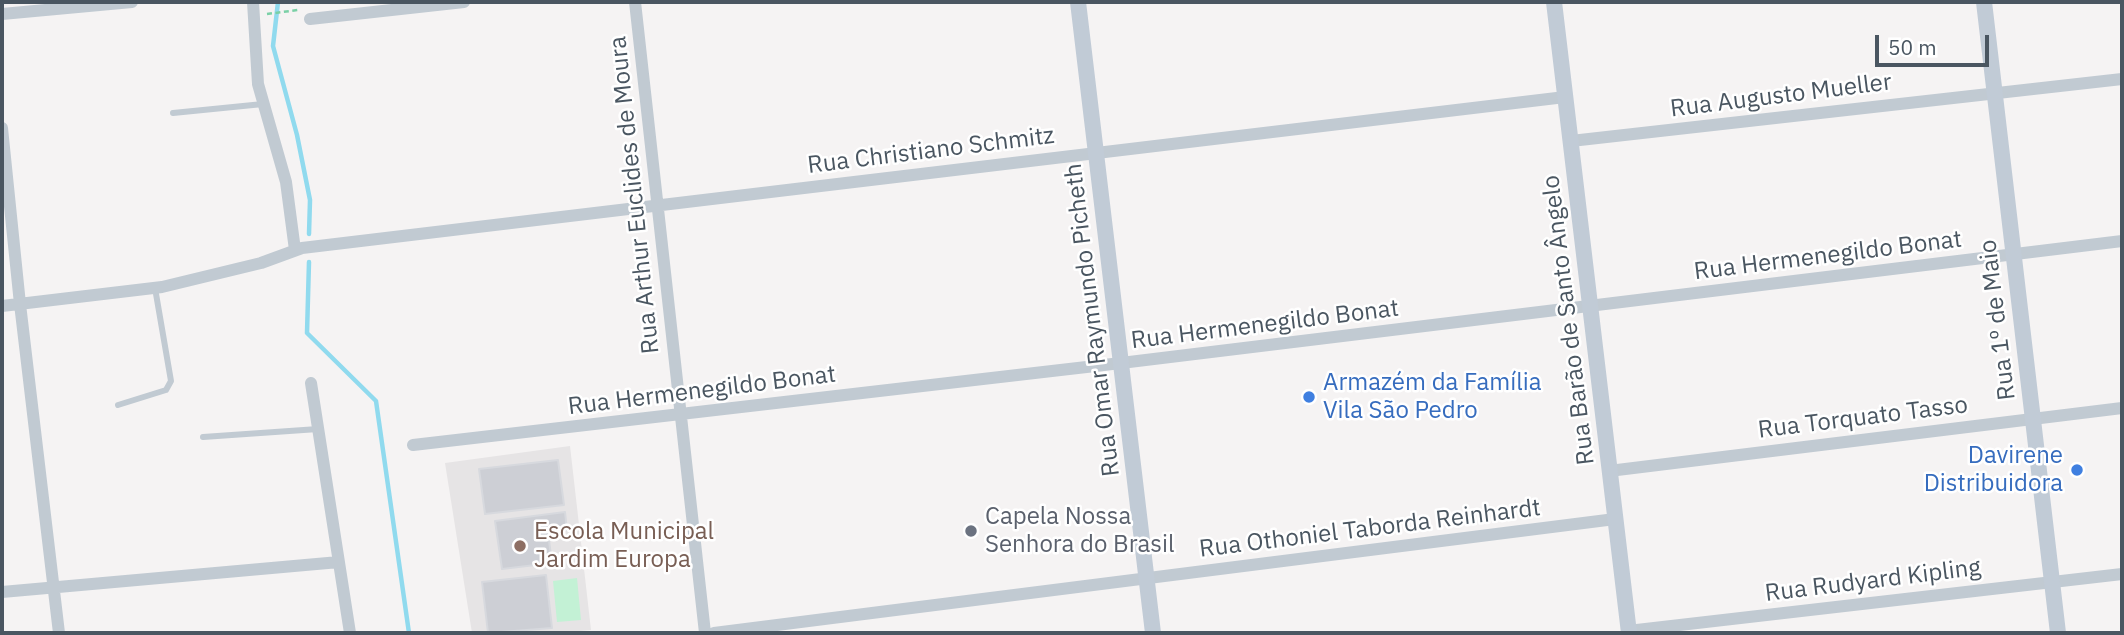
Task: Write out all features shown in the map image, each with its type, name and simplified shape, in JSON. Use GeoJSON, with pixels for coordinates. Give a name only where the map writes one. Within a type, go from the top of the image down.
{"type":"FeatureCollection","features":[{"type":"Feature","properties":{"kind":"main road","name":"Rua Omar Raymundo Picheth"},"geometry":{"type":"LineString","coordinates":[[1078,2],[1153,633]]}},
{"type":"Feature","properties":{"kind":"main road","name":"Rua Barão de Santo Ângelo"},"geometry":{"type":"LineString","coordinates":[[1554,2],[1628,632]]}},
{"type":"Feature","properties":{"kind":"main road","name":"Rua 1º de Maio"},"geometry":{"type":"LineString","coordinates":[[1984,2],[2058,633]]}},
{"type":"Feature","properties":{"kind":"street"},"geometry":{"type":"LineString","coordinates":[[2,14],[132,2]]}},
{"type":"Feature","properties":{"kind":"street"},"geometry":{"type":"LineString","coordinates":[[253,2],[258,84],[286,182],[298,249]]}},
{"type":"Feature","properties":{"kind":"street"},"geometry":{"type":"LineString","coordinates":[[310,19],[464,2]]}},
{"type":"Feature","properties":{"kind":"street","name":"Rua Arthur Euclides de Moura"},"geometry":{"type":"LineString","coordinates":[[635,2],[705,633]]}},
{"type":"Feature","properties":{"kind":"street","name":"Rua Augusto Mueller"},"geometry":{"type":"LineString","coordinates":[[1570,141],[2122,79]]}},
{"type":"Feature","properties":{"kind":"street","name":"Rua Christiano Schmitz"},"geometry":{"type":"LineString","coordinates":[[2,306],[155,288],[261,263],[298,249],[1565,97]]}},
{"type":"Feature","properties":{"kind":"street"},"geometry":{"type":"LineString","coordinates":[[2,128],[7,232],[20,304],[59,633]]}},
{"type":"Feature","properties":{"kind":"street","name":"Rua Hermenegildo Bonat"},"geometry":{"type":"LineString","coordinates":[[413,445],[1121,363],[2122,241]]}},
{"type":"Feature","properties":{"kind":"street"},"geometry":{"type":"LineString","coordinates":[[311,383],[350,633]]}},
{"type":"Feature","properties":{"kind":"street","name":"Rua Torquato Tasso"},"geometry":{"type":"LineString","coordinates":[[1609,471],[2122,408]]}},
{"type":"Feature","properties":{"kind":"street","name":"Rua Othoniel Taborda Reinhardt"},"geometry":{"type":"LineString","coordinates":[[714,633],[1615,519]]}},
{"type":"Feature","properties":{"kind":"street"},"geometry":{"type":"LineString","coordinates":[[2,592],[339,562]]}},
{"type":"Feature","properties":{"kind":"street","name":"Rua Rudyard Kipling"},"geometry":{"type":"LineString","coordinates":[[1628,632],[2122,574]]}},
{"type":"Feature","properties":{"kind":"lane"},"geometry":{"type":"LineString","coordinates":[[173,113],[265,103]]}},
{"type":"Feature","properties":{"kind":"lane"},"geometry":{"type":"LineString","coordinates":[[118,405],[166,390],[172,381],[155,288]]}},
{"type":"Feature","properties":{"kind":"lane"},"geometry":{"type":"LineString","coordinates":[[203,436],[318,429]]}},
{"type":"Feature","properties":{"kind":"path"},"geometry":{"type":"LineString","coordinates":[[266,14],[298,10]]}},
{"type":"Feature","properties":{"kind":"shaded area","name":"Escola Municipal Jardim Europa"},"geometry":{"type":"Polygon","coordinates":[[[570,446],[591,630],[559,633],[472,633],[445,463],[570,446]]]}},
{"type":"Feature","properties":{"kind":"green space"},"geometry":{"type":"Polygon","coordinates":[[[577,578],[581,620],[557,622],[553,581],[577,578]]]}},
{"type":"Feature","properties":{"kind":"building"},"geometry":{"type":"Polygon","coordinates":[[[558,460],[564,505],[485,514],[479,469],[558,460]]]}},
{"type":"Feature","properties":{"kind":"building"},"geometry":{"type":"Polygon","coordinates":[[[565,512],[567,530],[548,533],[552,563],[502,569],[495,521],[565,512]]]}},
{"type":"Feature","properties":{"kind":"building"},"geometry":{"type":"Polygon","coordinates":[[[546,575],[552,628],[488,633],[482,582],[546,575]]]}},
{"type":"Feature","properties":{"kind":"waterway"},"geometry":{"type":"LineString","coordinates":[[278,2],[273,46],[297,135],[310,200],[309,234]]}},
{"type":"Feature","properties":{"kind":"waterway"},"geometry":{"type":"LineString","coordinates":[[309,262],[307,333],[376,401],[409,633]]}},
{"type":"Feature","properties":{"kind":"place","name":"Armazém da Família Vila São Pedro"},"geometry":{"type":"Point","coordinates":[1309,397]}},
{"type":"Feature","properties":{"kind":"place","name":"Davirene Distribuidora"},"geometry":{"type":"Point","coordinates":[2077,470]}},
{"type":"Feature","properties":{"kind":"place","name":"Capela Nossa Senhora do Brasil"},"geometry":{"type":"Point","coordinates":[971,531]}},
{"type":"Feature","properties":{"kind":"place","name":"Escola Municipal Jardim Europa"},"geometry":{"type":"Point","coordinates":[520,546]}}]}
